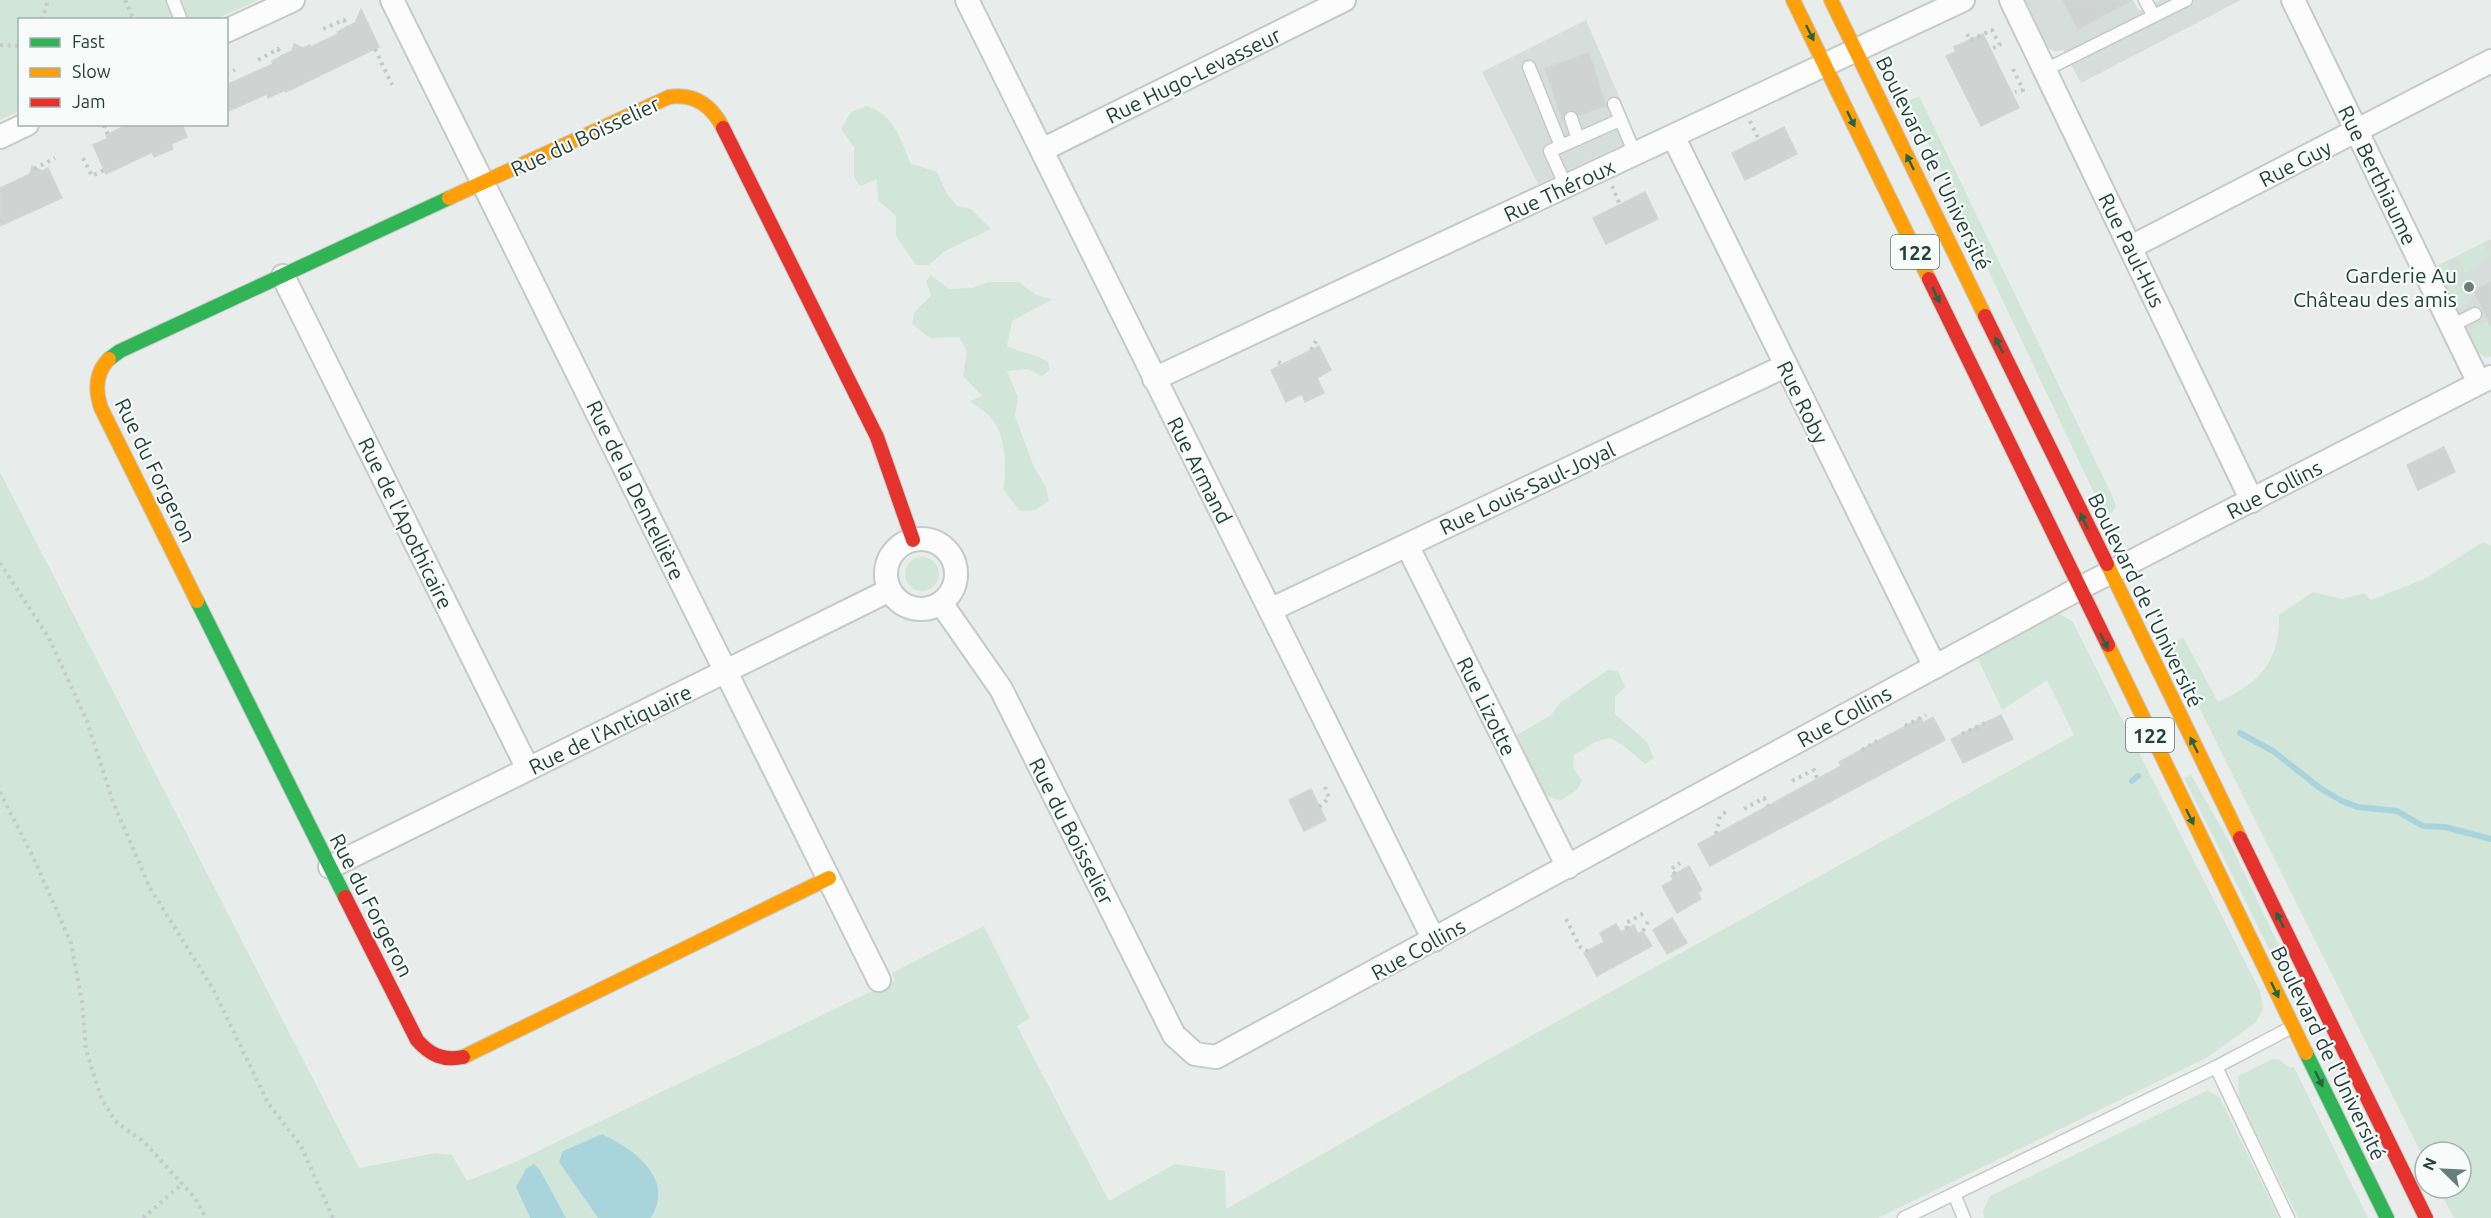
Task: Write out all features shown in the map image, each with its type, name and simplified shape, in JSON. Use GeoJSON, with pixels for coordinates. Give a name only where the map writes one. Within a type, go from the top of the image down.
{"type":"FeatureCollection","features":[{"type":"Feature","properties":{"kind":"main road","name":"Boulevard de l'Université"},"geometry":{"type":"LineString","coordinates":[[1793,0],[2078,589],[2387,1218]]}},
{"type":"Feature","properties":{"kind":"main road","name":"Boulevard de l'Université"},"geometry":{"type":"LineString","coordinates":[[1831,0],[2426,1218]]}},
{"type":"Feature","properties":{"kind":"main road","name":"Rue du Boisselier"},"geometry":{"type":"LineString","coordinates":[[98,373],[107,360],[120,351],[672,95],[691,96],[711,108],[877,437],[913,540]]}},
{"type":"Feature","properties":{"kind":"main road","name":"Rue du Forgeron"},"geometry":{"type":"LineString","coordinates":[[98,373],[96,391],[101,408],[417,1040],[431,1054],[448,1059],[469,1055],[829,878]]}},
{"type":"Feature","properties":{"kind":"street"},"geometry":{"type":"LineString","coordinates":[[228,30],[293,0]]}},
{"type":"Feature","properties":{"kind":"street","name":"Rue de la Dentellière"},"geometry":{"type":"LineString","coordinates":[[392,0],[879,980]]}},
{"type":"Feature","properties":{"kind":"street","name":"Rue Armand"},"geometry":{"type":"LineString","coordinates":[[967,0],[1434,939]]}},
{"type":"Feature","properties":{"kind":"street","name":"Rue Hugo-Levasseur"},"geometry":{"type":"LineString","coordinates":[[1042,150],[1344,0]]}},
{"type":"Feature","properties":{"kind":"street","name":"Rue Théroux"},"geometry":{"type":"LineString","coordinates":[[1154,379],[1673,136],[1826,67],[1963,0]]}},
{"type":"Feature","properties":{"kind":"street","name":"Rue Paul-Hus"},"geometry":{"type":"LineString","coordinates":[[2011,0],[2252,501]]}},
{"type":"Feature","properties":{"kind":"street","name":"Rue Berthiaume"},"geometry":{"type":"LineString","coordinates":[[2293,0],[2451,326],[2485,380]]}},
{"type":"Feature","properties":{"kind":"street","name":"Rue Guy"},"geometry":{"type":"LineString","coordinates":[[2130,247],[2491,61]]}},
{"type":"Feature","properties":{"kind":"street"},"geometry":{"type":"LineString","coordinates":[[0,137],[23,126]]}},
{"type":"Feature","properties":{"kind":"street","name":"Rue Roby"},"geometry":{"type":"LineString","coordinates":[[1673,136],[1935,667]]}},
{"type":"Feature","properties":{"kind":"street","name":"Rue de l'Apothicaire"},"geometry":{"type":"LineString","coordinates":[[284,276],[528,769]]}},
{"type":"Feature","properties":{"kind":"street","name":"Rue Louis-Saul-Joyal"},"geometry":{"type":"LineString","coordinates":[[1270,610],[1785,366]]}},
{"type":"Feature","properties":{"kind":"street","name":"Rue Collins"},"geometry":{"type":"LineString","coordinates":[[1201,1056],[1216,1057],[1231,1051],[2078,589],[2485,380]]}},
{"type":"Feature","properties":{"kind":"street"},"geometry":{"type":"LineString","coordinates":[[913,540],[933,541],[941,545],[954,560],[956,579],[953,588],[941,603],[932,607],[912,608],[896,598],[887,582],[888,563],[898,548],[913,540]]}},
{"type":"Feature","properties":{"kind":"street","name":"Rue Lizotte"},"geometry":{"type":"LineString","coordinates":[[1407,545],[1568,867]]}},
{"type":"Feature","properties":{"kind":"street","name":"Rue de l'Antiquaire"},"geometry":{"type":"LineString","coordinates":[[330,867],[890,590]]}},
{"type":"Feature","properties":{"kind":"street","name":"Rue du Boisselier"},"geometry":{"type":"LineString","coordinates":[[941,603],[1001,689],[1174,1035],[1183,1046],[1201,1056]]}},
{"type":"Feature","properties":{"kind":"street"},"geometry":{"type":"LineString","coordinates":[[2293,1027],[2324,1011]]}},
{"type":"Feature","properties":{"kind":"lane"},"geometry":{"type":"LineString","coordinates":[[173,0],[180,18]]}},
{"type":"Feature","properties":{"kind":"lane"},"geometry":{"type":"LineString","coordinates":[[2145,0],[2154,16]]}},
{"type":"Feature","properties":{"kind":"lane"},"geometry":{"type":"LineString","coordinates":[[2045,70],[2186,0]]}},
{"type":"Feature","properties":{"kind":"lane"},"geometry":{"type":"LineString","coordinates":[[1529,67],[1561,146]]}},
{"type":"Feature","properties":{"kind":"lane"},"geometry":{"type":"LineString","coordinates":[[1614,104],[1635,154]]}},
{"type":"Feature","properties":{"kind":"lane"},"geometry":{"type":"LineString","coordinates":[[1571,118],[1578,139]]}},
{"type":"Feature","properties":{"kind":"lane"},"geometry":{"type":"LineString","coordinates":[[1566,186],[1550,151],[1620,120]]}},
{"type":"Feature","properties":{"kind":"lane"},"geometry":{"type":"LineString","coordinates":[[2451,326],[2475,314]]}},
{"type":"Feature","properties":{"kind":"lane"},"geometry":{"type":"LineString","coordinates":[[1904,1218],[2216,1067],[2293,1027]]}},
{"type":"Feature","properties":{"kind":"lane"},"geometry":{"type":"LineString","coordinates":[[2216,1067],[2288,1218]]}},
{"type":"Feature","properties":{"kind":"lane"},"geometry":{"type":"LineString","coordinates":[[1954,1194],[1964,1218]]}},
{"type":"Feature","properties":{"kind":"path"},"geometry":{"type":"LineString","coordinates":[[43,18],[48,0]]}},
{"type":"Feature","properties":{"kind":"path"},"geometry":{"type":"LineString","coordinates":[[124,0],[133,18]]}},
{"type":"Feature","properties":{"kind":"path"},"geometry":{"type":"LineString","coordinates":[[323,29],[344,20],[347,27]]}},
{"type":"Feature","properties":{"kind":"path"},"geometry":{"type":"LineString","coordinates":[[1967,34],[1970,40],[1992,30],[2000,45],[1993,48]]}},
{"type":"Feature","properties":{"kind":"path"},"geometry":{"type":"LineString","coordinates":[[0,45],[18,46]]}},
{"type":"Feature","properties":{"kind":"path"},"geometry":{"type":"LineString","coordinates":[[258,60],[278,49],[282,56]]}},
{"type":"Feature","properties":{"kind":"path"},"geometry":{"type":"LineString","coordinates":[[375,49],[392,85]]}},
{"type":"Feature","properties":{"kind":"path"},"geometry":{"type":"LineString","coordinates":[[2013,69],[2022,90],[2015,92]]}},
{"type":"Feature","properties":{"kind":"path"},"geometry":{"type":"LineString","coordinates":[[228,72],[235,70]]}},
{"type":"Feature","properties":{"kind":"path"},"geometry":{"type":"LineString","coordinates":[[106,126],[104,127],[108,134]]}},
{"type":"Feature","properties":{"kind":"path"},"geometry":{"type":"LineString","coordinates":[[34,169],[55,158]]}},
{"type":"Feature","properties":{"kind":"path"},"geometry":{"type":"LineString","coordinates":[[83,158],[92,176],[104,170]]}},
{"type":"Feature","properties":{"kind":"path"},"geometry":{"type":"LineString","coordinates":[[1311,350],[1317,341]]}},
{"type":"Feature","properties":{"kind":"path"},"geometry":{"type":"LineString","coordinates":[[0,563],[49,638],[87,721],[113,802],[150,888],[213,988],[268,1102],[301,1146],[333,1218]]}},
{"type":"Feature","properties":{"kind":"path"},"geometry":{"type":"LineString","coordinates":[[1905,726],[1926,714]]}},
{"type":"Feature","properties":{"kind":"path"},"geometry":{"type":"LineString","coordinates":[[1962,734],[1985,723]]}},
{"type":"Feature","properties":{"kind":"path"},"geometry":{"type":"LineString","coordinates":[[1862,750],[1879,740]]}},
{"type":"Feature","properties":{"kind":"path"},"geometry":{"type":"LineString","coordinates":[[1792,781],[1814,770],[1817,778]]}},
{"type":"Feature","properties":{"kind":"path"},"geometry":{"type":"LineString","coordinates":[[1319,807],[1329,798],[1325,787]]}},
{"type":"Feature","properties":{"kind":"path"},"geometry":{"type":"LineString","coordinates":[[0,792],[34,859],[71,943],[82,1002],[86,1050],[101,1097],[115,1121],[145,1143],[195,1198],[206,1218]]}},
{"type":"Feature","properties":{"kind":"path"},"geometry":{"type":"LineString","coordinates":[[1744,809],[1764,798],[1768,806]]}},
{"type":"Feature","properties":{"kind":"path"},"geometry":{"type":"LineString","coordinates":[[1716,834],[1720,816],[1727,811]]}},
{"type":"Feature","properties":{"kind":"path"},"geometry":{"type":"LineString","coordinates":[[1675,874],[1671,869],[1680,863]]}},
{"type":"Feature","properties":{"kind":"path"},"geometry":{"type":"LineString","coordinates":[[1627,929],[1626,923],[1646,912]]}},
{"type":"Feature","properties":{"kind":"path"},"geometry":{"type":"LineString","coordinates":[[1643,931],[1650,918]]}},
{"type":"Feature","properties":{"kind":"path"},"geometry":{"type":"LineString","coordinates":[[1566,919],[1580,947],[1588,951]]}},
{"type":"Feature","properties":{"kind":"path"},"geometry":{"type":"LineString","coordinates":[[143,1218],[182,1184]]}},
{"type":"Feature","properties":{"kind":"shaded area"},"geometry":{"type":"Polygon","coordinates":[[[2026,0],[2133,0],[2139,11],[2160,0],[2241,0],[2081,83],[2063,50],[2056,52],[2048,48],[2026,0]]]}},
{"type":"Feature","properties":{"kind":"shaded area"},"geometry":{"type":"Polygon","coordinates":[[[1586,20],[1637,138],[1538,184],[1482,72],[1586,20]]]}},
{"type":"Feature","properties":{"kind":"shaded area","name":"Garderie Au Château des amis"},"geometry":{"type":"Polygon","coordinates":[[[2491,239],[2491,356],[2486,358],[2478,352],[2437,266],[2491,239]]]}},
{"type":"Feature","properties":{"kind":"green space"},"geometry":{"type":"Polygon","coordinates":[[[0,0],[258,0],[218,18],[18,18],[18,111],[0,120],[0,0]]]}},
{"type":"Feature","properties":{"kind":"green space"},"geometry":{"type":"Polygon","coordinates":[[[1919,96],[2111,493],[2116,506],[2112,513],[2103,512],[1908,101],[1919,96]]]}},
{"type":"Feature","properties":{"kind":"green space"},"geometry":{"type":"Polygon","coordinates":[[[866,106],[876,110],[890,121],[911,164],[937,172],[947,194],[957,206],[971,209],[991,229],[945,251],[929,265],[916,265],[896,236],[896,216],[878,200],[877,179],[860,186],[854,177],[854,147],[841,129],[851,112],[866,106]]]}},
{"type":"Feature","properties":{"kind":"green space"},"geometry":{"type":"Polygon","coordinates":[[[2483,243],[2490,256],[2465,273],[2457,256],[2483,243]]]}},
{"type":"Feature","properties":{"kind":"green space"},"geometry":{"type":"Polygon","coordinates":[[[2446,261],[2467,303],[2457,307],[2437,266],[2446,261]]]}},
{"type":"Feature","properties":{"kind":"green space"},"geometry":{"type":"Polygon","coordinates":[[[931,275],[949,289],[972,288],[989,282],[1019,282],[1036,295],[1053,299],[1012,321],[1007,346],[1043,359],[1048,362],[1050,370],[1042,376],[1028,369],[1007,371],[1018,397],[1015,416],[1034,467],[1046,487],[1049,501],[1035,510],[1020,511],[1003,489],[1005,461],[1002,441],[995,423],[970,401],[982,396],[963,376],[967,352],[959,337],[930,338],[912,324],[914,313],[931,295],[926,281],[931,275]]]}},
{"type":"Feature","properties":{"kind":"green space"},"geometry":{"type":"Polygon","coordinates":[[[2488,321],[2491,327],[2491,356],[2486,358],[2478,352],[2468,330],[2488,321]]]}},
{"type":"Feature","properties":{"kind":"green space"},"geometry":{"type":"Polygon","coordinates":[[[0,472],[359,1168],[435,1153],[452,1155],[467,1181],[515,1162],[895,980],[892,973],[984,926],[1030,1018],[1017,1026],[1109,1201],[1175,1164],[1225,1171],[1226,1209],[1475,1067],[2074,735],[2047,680],[2002,710],[1977,657],[2059,614],[2072,621],[2260,991],[2263,1010],[2255,1023],[2208,1057],[1878,1218],[651,1218],[657,1204],[658,1191],[655,1178],[638,1157],[602,1134],[564,1151],[559,1162],[598,1218],[566,1218],[540,1170],[516,1187],[530,1218],[0,1218],[0,472]]]}},
{"type":"Feature","properties":{"kind":"green space"},"geometry":{"type":"Polygon","coordinates":[[[2483,542],[2491,546],[2491,1218],[2454,1218],[2444,1200],[2473,1200],[2473,1140],[2415,1140],[2169,647],[2183,637],[2218,702],[2256,679],[2271,658],[2276,646],[2279,615],[2313,592],[2342,599],[2364,593],[2371,600],[2426,578],[2483,542]]]}},
{"type":"Feature","properties":{"kind":"green space"},"geometry":{"type":"Polygon","coordinates":[[[922,557],[934,562],[939,574],[934,586],[922,591],[910,586],[905,574],[910,562],[922,557]]]}},
{"type":"Feature","properties":{"kind":"green space"},"geometry":{"type":"Polygon","coordinates":[[[1608,670],[1618,671],[1625,687],[1615,697],[1615,714],[1647,742],[1654,758],[1645,764],[1623,745],[1610,738],[1595,742],[1574,755],[1573,768],[1582,780],[1577,790],[1560,801],[1547,796],[1517,735],[1551,715],[1561,702],[1608,670]]]}},
{"type":"Feature","properties":{"kind":"green space"},"geometry":{"type":"Polygon","coordinates":[[[2191,775],[2229,841],[2298,986],[2289,989],[2184,778],[2191,775]]]}},
{"type":"Feature","properties":{"kind":"green space"},"geometry":{"type":"Polygon","coordinates":[[[2273,1059],[2280,1060],[2290,1068],[2294,1067],[2368,1218],[2298,1218],[2239,1098],[2238,1076],[2273,1059]]]}},
{"type":"Feature","properties":{"kind":"green space"},"geometry":{"type":"Polygon","coordinates":[[[2208,1090],[2220,1098],[2279,1218],[1984,1218],[1983,1211],[1990,1196],[2208,1090]]]}},
{"type":"Feature","properties":{"kind":"water"},"geometry":{"type":"Polygon","coordinates":[[[602,1134],[638,1157],[655,1178],[658,1191],[657,1204],[651,1218],[598,1218],[559,1162],[563,1151],[602,1134]]]}},
{"type":"Feature","properties":{"kind":"water"},"geometry":{"type":"Polygon","coordinates":[[[534,1164],[540,1170],[566,1218],[530,1218],[516,1187],[526,1169],[534,1164]]]}},
{"type":"Feature","properties":{"kind":"building"},"geometry":{"type":"Polygon","coordinates":[[[2063,0],[2132,0],[2078,29],[2063,0]]]}},
{"type":"Feature","properties":{"kind":"building"},"geometry":{"type":"Polygon","coordinates":[[[361,9],[379,47],[286,92],[285,90],[268,98],[267,94],[228,111],[228,84],[273,64],[272,61],[292,51],[294,44],[303,48],[310,45],[311,47],[355,23],[361,9]]]}},
{"type":"Feature","properties":{"kind":"building"},"geometry":{"type":"Polygon","coordinates":[[[1983,34],[2019,108],[1981,126],[1946,56],[1956,52],[1954,47],[1983,34]]]}},
{"type":"Feature","properties":{"kind":"building"},"geometry":{"type":"Polygon","coordinates":[[[1589,53],[1606,106],[1579,115],[1569,110],[1562,121],[1545,68],[1589,53]]]}},
{"type":"Feature","properties":{"kind":"building"},"geometry":{"type":"Polygon","coordinates":[[[125,126],[183,126],[187,137],[171,144],[173,149],[154,157],[152,152],[106,174],[93,145],[107,139],[106,135],[125,126]]]}},
{"type":"Feature","properties":{"kind":"building"},"geometry":{"type":"Polygon","coordinates":[[[1784,127],[1797,154],[1745,180],[1732,153],[1784,127]]]}},
{"type":"Feature","properties":{"kind":"building"},"geometry":{"type":"Polygon","coordinates":[[[32,166],[42,171],[48,168],[62,198],[0,226],[0,188],[30,174],[32,166]]]}},
{"type":"Feature","properties":{"kind":"building"},"geometry":{"type":"Polygon","coordinates":[[[1645,192],[1658,219],[1606,244],[1593,218],[1645,192]]]}},
{"type":"Feature","properties":{"kind":"building"},"geometry":{"type":"Polygon","coordinates":[[[2491,282],[2491,326],[2474,291],[2491,282]]]}},
{"type":"Feature","properties":{"kind":"building"},"geometry":{"type":"Polygon","coordinates":[[[1319,346],[1331,370],[1317,378],[1324,393],[1305,402],[1302,394],[1286,402],[1271,370],[1319,346]]]}},
{"type":"Feature","properties":{"kind":"building"},"geometry":{"type":"Polygon","coordinates":[[[2444,447],[2455,472],[2418,490],[2407,465],[2444,447]]]}},
{"type":"Feature","properties":{"kind":"building"},"geometry":{"type":"Polygon","coordinates":[[[2001,715],[2013,739],[1963,763],[1951,739],[2001,715]]]}},
{"type":"Feature","properties":{"kind":"building"},"geometry":{"type":"Polygon","coordinates":[[[1933,717],[1945,740],[1710,866],[1698,844],[1841,766],[1839,762],[1887,736],[1921,718],[1923,723],[1933,717]]]}},
{"type":"Feature","properties":{"kind":"building"},"geometry":{"type":"Polygon","coordinates":[[[1311,789],[1326,820],[1304,831],[1289,800],[1311,789]]]}},
{"type":"Feature","properties":{"kind":"building"},"geometry":{"type":"Polygon","coordinates":[[[1689,866],[1702,890],[1698,893],[1701,899],[1677,913],[1662,886],[1673,880],[1671,876],[1689,866]]]}},
{"type":"Feature","properties":{"kind":"building"},"geometry":{"type":"Polygon","coordinates":[[[1672,918],[1687,943],[1667,954],[1653,930],[1672,918]]]}},
{"type":"Feature","properties":{"kind":"building"},"geometry":{"type":"Polygon","coordinates":[[[1616,924],[1621,932],[1634,925],[1638,934],[1643,931],[1652,946],[1597,976],[1584,953],[1604,942],[1600,933],[1616,924]]]}},
{"type":"Feature","properties":{"kind":"waterway"},"geometry":{"type":"LineString","coordinates":[[2240,733],[2273,751],[2320,788],[2342,801],[2358,807],[2397,811],[2423,826],[2445,827],[2491,839]]}},
{"type":"Feature","properties":{"kind":"waterway"},"geometry":{"type":"LineString","coordinates":[[2132,781],[2138,776]]}},
{"type":"Feature","properties":{"kind":"traffic: fast"},"geometry":{"type":"LineString","coordinates":[[109,359],[120,351],[449,198]]}},
{"type":"Feature","properties":{"kind":"traffic: fast"},"geometry":{"type":"LineString","coordinates":[[197,601],[345,897]]}},
{"type":"Feature","properties":{"kind":"traffic: fast"},"geometry":{"type":"LineString","coordinates":[[2306,1053],[2387,1218]]}},
{"type":"Feature","properties":{"kind":"traffic: slow"},"geometry":{"type":"LineString","coordinates":[[1793,0],[1929,279]]}},
{"type":"Feature","properties":{"kind":"traffic: slow"},"geometry":{"type":"LineString","coordinates":[[1831,0],[1985,316]]}},
{"type":"Feature","properties":{"kind":"traffic: slow"},"geometry":{"type":"LineString","coordinates":[[449,198],[669,97],[687,97],[702,103],[714,113],[723,128]]}},
{"type":"Feature","properties":{"kind":"traffic: slow"},"geometry":{"type":"LineString","coordinates":[[109,359],[101,370],[98,382],[101,408],[197,601]]}},
{"type":"Feature","properties":{"kind":"traffic: slow"},"geometry":{"type":"LineString","coordinates":[[2107,564],[2240,838]]}},
{"type":"Feature","properties":{"kind":"traffic: slow"},"geometry":{"type":"LineString","coordinates":[[2108,645],[2306,1053]]}},
{"type":"Feature","properties":{"kind":"traffic: slow"},"geometry":{"type":"LineString","coordinates":[[463,1057],[829,878]]}},
{"type":"Feature","properties":{"kind":"traffic: jam"},"geometry":{"type":"LineString","coordinates":[[723,128],[877,437],[913,540]]}},
{"type":"Feature","properties":{"kind":"traffic: jam"},"geometry":{"type":"LineString","coordinates":[[1929,279],[2108,645]]}},
{"type":"Feature","properties":{"kind":"traffic: jam"},"geometry":{"type":"LineString","coordinates":[[1985,316],[2107,564]]}},
{"type":"Feature","properties":{"kind":"traffic: jam"},"geometry":{"type":"LineString","coordinates":[[2240,838],[2426,1218]]}},
{"type":"Feature","properties":{"kind":"traffic: jam"},"geometry":{"type":"LineString","coordinates":[[345,897],[417,1040],[437,1056],[463,1057]]}},
{"type":"Feature","properties":{"kind":"place","name":"Garderie Au Château des amis"},"geometry":{"type":"Point","coordinates":[2469,287]}}]}
